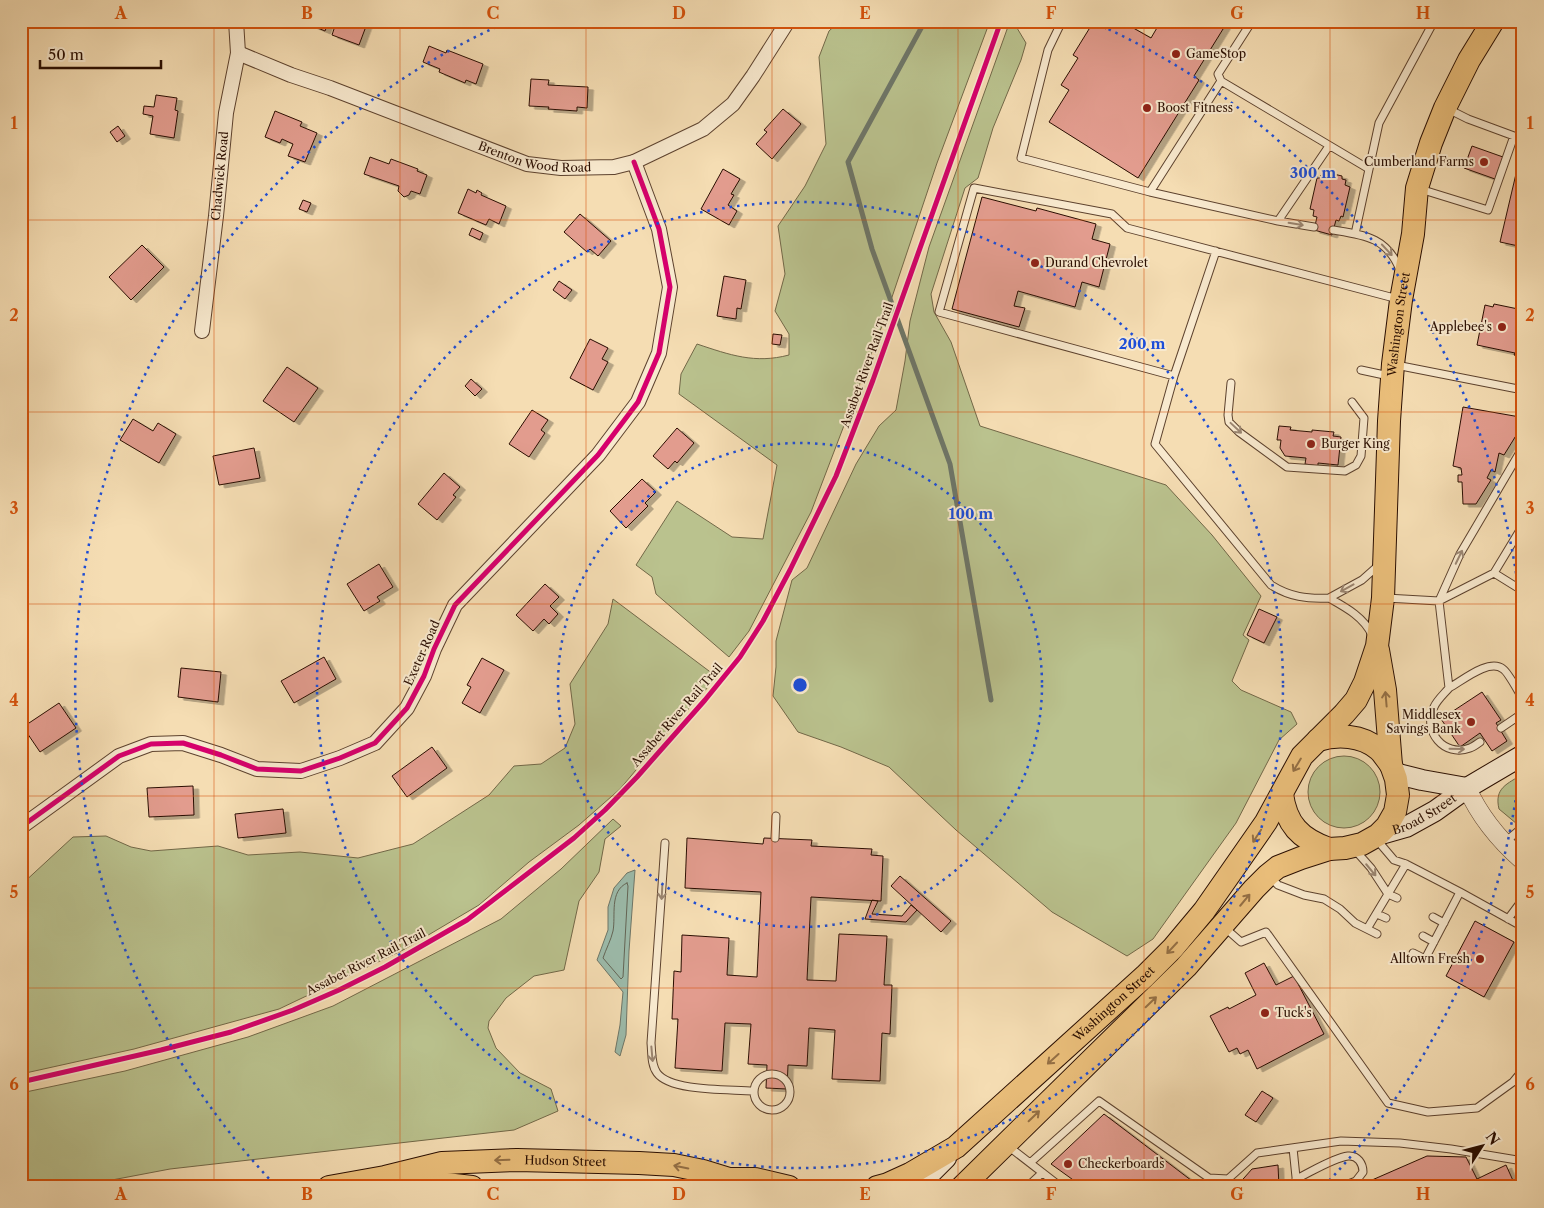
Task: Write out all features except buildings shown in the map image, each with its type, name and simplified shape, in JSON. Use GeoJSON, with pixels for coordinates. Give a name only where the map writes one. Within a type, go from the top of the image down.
{"type":"FeatureCollection","features":[{"type":"Feature","properties":{"kind":"main road","name":"Washington Street"},"geometry":{"type":"LineString","coordinates":[[962,1187],[1162,991],[1213,919],[1253,842],[1302,756],[1356,700],[1365,682],[1377,646],[1383,598],[1389,421],[1393,371],[1403,291],[1413,234],[1417,188],[1431,143],[1445,108],[1469,60],[1493,21]]}},
{"type":"Feature","properties":{"kind":"main road","name":"Washington Street"},"geometry":{"type":"LineString","coordinates":[[917,1187],[956,1147],[1145,976],[1173,948],[1278,867],[1329,849],[1352,846],[1376,836],[1387,826],[1395,812],[1398,795],[1396,779],[1392,768],[1385,690],[1377,646]]}},
{"type":"Feature","properties":{"kind":"main road"},"geometry":{"type":"LineString","coordinates":[[1318,740],[1343,736],[1362,740],[1378,749],[1392,768]]}},
{"type":"Feature","properties":{"kind":"main road","name":"Broad Street"},"geometry":{"type":"LineString","coordinates":[[1376,836],[1406,827],[1448,804],[1467,788],[1523,755]]}},
{"type":"Feature","properties":{"kind":"main road","name":"Broad Street"},"geometry":{"type":"LineString","coordinates":[[1392,768],[1422,780],[1467,788]]}},
{"type":"Feature","properties":{"kind":"main road"},"geometry":{"type":"LineString","coordinates":[[1282,794],[1288,819],[1296,830],[1316,845],[1329,849]]}},
{"type":"Feature","properties":{"kind":"main road"},"geometry":{"type":"LineString","coordinates":[[877,1187],[910,1174],[956,1147]]}},
{"type":"Feature","properties":{"kind":"main road","name":"Hudson Street"},"geometry":{"type":"LineString","coordinates":[[329,1187],[385,1177],[442,1163],[517,1160],[639,1162],[674,1165],[703,1171],[736,1183],[756,1179],[789,1187]]}},
{"type":"Feature","properties":{"kind":"main road","name":"Hudson Street"},"geometry":{"type":"LineString","coordinates":[[385,1177],[472,1187]]}},
{"type":"Feature","properties":{"kind":"street","name":"Chadwick Road"},"geometry":{"type":"LineString","coordinates":[[202,331],[226,113],[238,53],[236,21]]}},
{"type":"Feature","properties":{"kind":"street","name":"Brenton Wood Road"},"geometry":{"type":"LineString","coordinates":[[238,53],[526,164],[571,168],[614,168],[634,162],[704,129],[732,104],[753,76],[788,21]]}},
{"type":"Feature","properties":{"kind":"street","name":"Exeter Road"},"geometry":{"type":"LineString","coordinates":[[21,826],[118,756],[151,744],[183,743],[257,769],[301,771],[340,758],[375,743],[408,708],[455,606],[598,455],[638,402],[659,353],[670,287],[659,229],[634,162]]}},
{"type":"Feature","properties":{"kind":"street"},"geometry":{"type":"LineString","coordinates":[[1467,788],[1475,806],[1503,844],[1523,861]]}},
{"type":"Feature","properties":{"kind":"lane"},"geometry":{"type":"LineString","coordinates":[[1062,21],[1048,50],[1022,158],[1150,192],[1278,221],[1314,227]]}},
{"type":"Feature","properties":{"kind":"lane"},"geometry":{"type":"LineString","coordinates":[[1252,21],[1218,74],[1221,81],[1369,169]]}},
{"type":"Feature","properties":{"kind":"lane"},"geometry":{"type":"LineString","coordinates":[[1355,234],[1379,123],[1434,21]]}},
{"type":"Feature","properties":{"kind":"lane"},"geometry":{"type":"LineString","coordinates":[[1150,192],[1221,81]]}},
{"type":"Feature","properties":{"kind":"lane"},"geometry":{"type":"LineString","coordinates":[[1417,188],[1488,210],[1514,136],[1468,119],[1445,108]]}},
{"type":"Feature","properties":{"kind":"lane"},"geometry":{"type":"LineString","coordinates":[[1278,221],[1329,146]]}},
{"type":"Feature","properties":{"kind":"lane"},"geometry":{"type":"LineString","coordinates":[[1174,376],[939,312],[974,188],[1112,214],[1127,228],[1216,251],[1403,291],[1397,262],[1387,247],[1374,239],[1333,230]]}},
{"type":"Feature","properties":{"kind":"lane"},"geometry":{"type":"LineString","coordinates":[[1216,251],[1174,376],[1155,444],[1271,585],[1282,592],[1308,599],[1329,598],[1362,580],[1385,559]]}},
{"type":"Feature","properties":{"kind":"lane"},"geometry":{"type":"LineString","coordinates":[[1361,370],[1393,371],[1523,390]]}},
{"type":"Feature","properties":{"kind":"lane"},"geometry":{"type":"LineString","coordinates":[[1231,383],[1228,415],[1230,422],[1240,432],[1287,467],[1345,471],[1356,465],[1361,456],[1364,418],[1352,402]]}},
{"type":"Feature","properties":{"kind":"lane"},"geometry":{"type":"LineString","coordinates":[[1449,688],[1439,601],[1460,554],[1523,448]]}},
{"type":"Feature","properties":{"kind":"lane"},"geometry":{"type":"LineString","coordinates":[[1383,598],[1439,601],[1494,573],[1523,524]]}},
{"type":"Feature","properties":{"kind":"lane"},"geometry":{"type":"LineString","coordinates":[[1494,573],[1523,591]]}},
{"type":"Feature","properties":{"kind":"lane"},"geometry":{"type":"LineString","coordinates":[[1329,598],[1353,612],[1369,628],[1377,646]]}},
{"type":"Feature","properties":{"kind":"lane"},"geometry":{"type":"LineString","coordinates":[[1480,742],[1470,748],[1456,751],[1444,747],[1436,740],[1431,729],[1434,706],[1449,688],[1486,666],[1495,666],[1503,668],[1523,699]]}},
{"type":"Feature","properties":{"kind":"lane"},"geometry":{"type":"LineString","coordinates":[[1501,728],[1523,713]]}},
{"type":"Feature","properties":{"kind":"lane"},"geometry":{"type":"LineString","coordinates":[[775,838],[776,816]]}},
{"type":"Feature","properties":{"kind":"lane"},"geometry":{"type":"LineString","coordinates":[[1503,844],[1523,827]]}},
{"type":"Feature","properties":{"kind":"lane"},"geometry":{"type":"LineString","coordinates":[[1376,836],[1394,860],[1406,864],[1460,892],[1523,927]]}},
{"type":"Feature","properties":{"kind":"lane"},"geometry":{"type":"LineString","coordinates":[[665,843],[651,1043],[652,1060],[656,1073],[666,1081],[682,1087],[753,1091]]}},
{"type":"Feature","properties":{"kind":"lane"},"geometry":{"type":"LineString","coordinates":[[1352,846],[1371,868],[1388,894],[1397,898]]}},
{"type":"Feature","properties":{"kind":"lane"},"geometry":{"type":"LineString","coordinates":[[1367,929],[1406,864]]}},
{"type":"Feature","properties":{"kind":"lane"},"geometry":{"type":"LineString","coordinates":[[1268,875],[1278,886],[1304,895],[1324,899],[1340,909],[1355,923],[1377,934]]}},
{"type":"Feature","properties":{"kind":"lane"},"geometry":{"type":"LineString","coordinates":[[1413,953],[1425,959],[1460,892]]}},
{"type":"Feature","properties":{"kind":"lane"},"geometry":{"type":"LineString","coordinates":[[1508,919],[1523,899]]}},
{"type":"Feature","properties":{"kind":"lane"},"geometry":{"type":"LineString","coordinates":[[1376,914],[1386,918]]}},
{"type":"Feature","properties":{"kind":"lane"},"geometry":{"type":"LineString","coordinates":[[1433,917],[1444,923]]}},
{"type":"Feature","properties":{"kind":"lane"},"geometry":{"type":"LineString","coordinates":[[1213,919],[1241,942],[1266,932],[1388,1103],[1428,1112],[1478,1108],[1512,1082],[1523,1070]]}},
{"type":"Feature","properties":{"kind":"lane"},"geometry":{"type":"LineString","coordinates":[[1423,936],[1434,942]]}},
{"type":"Feature","properties":{"kind":"lane"},"geometry":{"type":"LineString","coordinates":[[769,1074],[776,1074],[786,1081],[790,1092],[786,1104],[777,1110],[771,1111],[765,1110],[756,1102],[753,1091],[758,1080],[769,1074]]}},
{"type":"Feature","properties":{"kind":"lane"},"geometry":{"type":"LineString","coordinates":[[1030,1163],[1099,1101],[1210,1178],[1228,1179],[1257,1153],[1341,1141],[1400,1143],[1523,1161]]}},
{"type":"Feature","properties":{"kind":"lane"},"geometry":{"type":"LineString","coordinates":[[1005,1144],[1061,1187]]}},
{"type":"Feature","properties":{"kind":"lane"},"geometry":{"type":"LineString","coordinates":[[1292,1148],[1296,1183],[1335,1161],[1349,1156],[1355,1157],[1361,1162],[1363,1172],[1356,1180],[1341,1187]]}},
{"type":"Feature","properties":{"kind":"lane"},"geometry":{"type":"LineString","coordinates":[[1027,1187],[1042,1172]]}},
{"type":"Feature","properties":{"kind":"green space"},"geometry":{"type":"Polygon","coordinates":[[[840,21],[990,21],[937,163],[885,318],[811,512],[749,631],[729,657],[656,594],[652,577],[636,565],[677,501],[732,537],[763,539],[777,465],[679,394],[681,374],[697,344],[743,357],[765,359],[789,355],[789,334],[775,311],[785,274],[778,226],[805,186],[826,144],[819,57],[829,31],[840,21]]]}},
{"type":"Feature","properties":{"kind":"green space"},"geometry":{"type":"Polygon","coordinates":[[[1010,21],[1021,21],[1017,28],[1026,43],[993,128],[978,178],[965,188],[931,294],[934,312],[951,342],[980,426],[1166,485],[1212,535],[1261,596],[1243,635],[1249,640],[1232,681],[1241,690],[1291,712],[1297,724],[1279,740],[1236,823],[1153,939],[1127,956],[1052,912],[956,830],[889,767],[798,732],[773,696],[776,641],[792,580],[807,568],[856,464],[879,426],[896,410],[910,321],[929,247],[1010,21]]]}},
{"type":"Feature","properties":{"kind":"green space"},"geometry":{"type":"Polygon","coordinates":[[[613,599],[717,677],[620,789],[579,825],[529,862],[479,905],[403,950],[279,1009],[134,1049],[21,1074],[21,885],[73,837],[106,836],[131,847],[151,851],[218,846],[248,855],[300,852],[358,858],[413,844],[489,795],[514,766],[541,764],[565,748],[575,724],[570,684],[608,624],[613,599]]]}},
{"type":"Feature","properties":{"kind":"green space"},"geometry":{"type":"Polygon","coordinates":[[[1351,756],[1370,766],[1378,778],[1380,792],[1378,806],[1370,818],[1358,826],[1337,828],[1318,818],[1310,806],[1308,785],[1318,766],[1330,758],[1351,756]]]}},
{"type":"Feature","properties":{"kind":"green space"},"geometry":{"type":"Polygon","coordinates":[[[1523,774],[1523,829],[1499,809],[1498,796],[1503,787],[1523,774]]]}},
{"type":"Feature","properties":{"kind":"green space"},"geometry":{"type":"Polygon","coordinates":[[[613,819],[621,826],[605,839],[599,872],[579,901],[564,970],[534,976],[506,998],[489,1021],[488,1028],[496,1048],[520,1073],[551,1089],[558,1111],[514,1130],[170,1169],[75,1187],[21,1187],[21,1093],[125,1071],[248,1037],[333,1006],[501,919],[561,869],[613,819]]]}},
{"type":"Feature","properties":{"kind":"water"},"geometry":{"type":"Polygon","coordinates":[[[635,870],[629,951],[626,1035],[620,1056],[615,1052],[623,992],[597,960],[608,930],[608,907],[614,888],[627,873],[635,870]]]}},
{"type":"Feature","properties":{"kind":"waterway"},"geometry":{"type":"LineString","coordinates":[[925,21],[848,162],[872,249],[950,464],[991,700]]}},
{"type":"Feature","properties":{"kind":"cycle path","name":"Assabet River Rail Trail"},"geometry":{"type":"LineString","coordinates":[[21,1082],[231,1032],[293,1010],[339,990],[385,967],[467,920],[574,838],[637,777],[740,657],[763,621],[836,476],[873,380],[1001,21]]}},
{"type":"Feature","properties":{"kind":"cycle path"},"geometry":{"type":"LineString","coordinates":[[21,827],[119,756],[151,744],[183,743],[257,769],[301,771],[340,758],[375,743],[407,708],[424,676],[434,649],[455,605],[598,455],[638,402],[659,353],[670,287],[659,229],[634,162]]}},
{"type":"Feature","properties":{"kind":"place","name":"GameStop"},"geometry":{"type":"Point","coordinates":[1176,54]}},
{"type":"Feature","properties":{"kind":"place","name":"Boost Fitness"},"geometry":{"type":"Point","coordinates":[1147,108]}},
{"type":"Feature","properties":{"kind":"place","name":"Cumberland Farms"},"geometry":{"type":"Point","coordinates":[1484,162]}},
{"type":"Feature","properties":{"kind":"place","name":"Durand Chevrolet"},"geometry":{"type":"Point","coordinates":[1035,263]}},
{"type":"Feature","properties":{"kind":"place","name":"Applebee's"},"geometry":{"type":"Point","coordinates":[1502,327]}},
{"type":"Feature","properties":{"kind":"place","name":"Burger King"},"geometry":{"type":"Point","coordinates":[1311,444]}},
{"type":"Feature","properties":{"kind":"place","name":"Middlesex Savings Bank"},"geometry":{"type":"Point","coordinates":[1471,722]}},
{"type":"Feature","properties":{"kind":"place","name":"Alltown Fresh"},"geometry":{"type":"Point","coordinates":[1480,959]}},
{"type":"Feature","properties":{"kind":"place","name":"Tuck's"},"geometry":{"type":"Point","coordinates":[1265,1013]}},
{"type":"Feature","properties":{"kind":"place","name":"Checkerboards"},"geometry":{"type":"Point","coordinates":[1068,1164]}}]}
